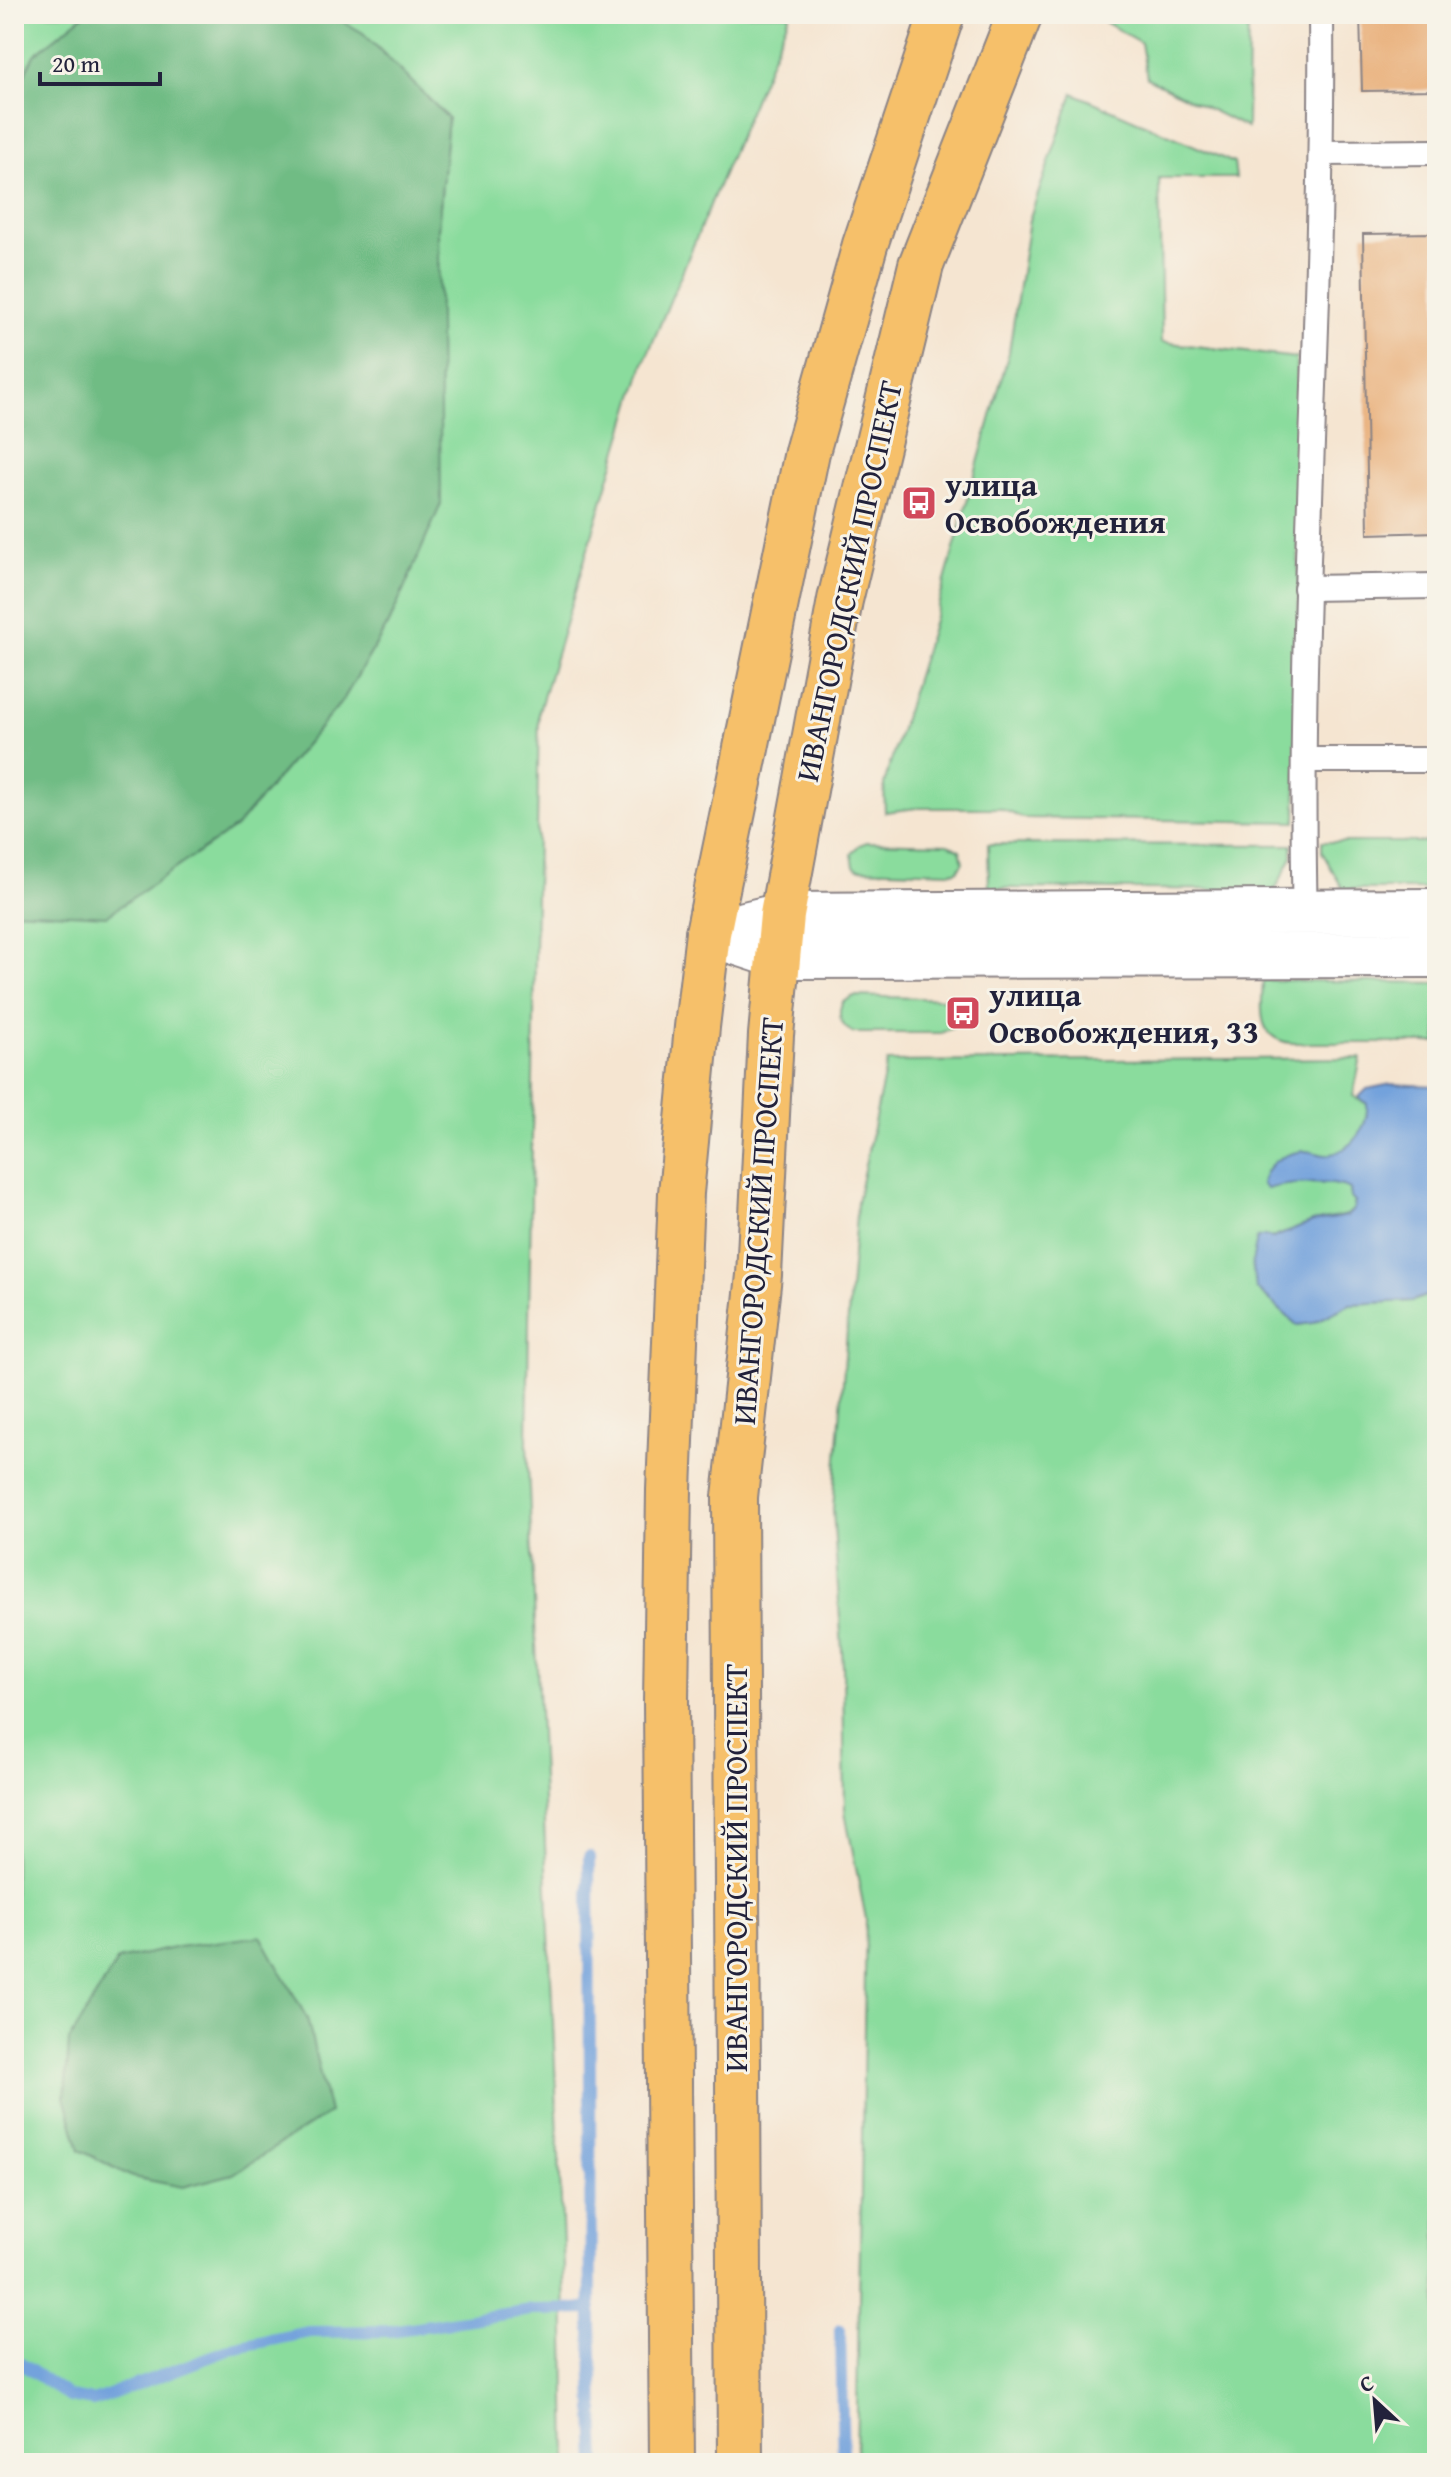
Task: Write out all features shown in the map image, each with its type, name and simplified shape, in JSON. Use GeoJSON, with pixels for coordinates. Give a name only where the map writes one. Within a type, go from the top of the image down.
{"type":"FeatureCollection","features":[{"type":"Feature","properties":{"kind":"highway","name":"ИВАНГОРОДСКИЙ ПРОСПЕКТ"},"geometry":{"type":"LineString","coordinates":[[672,2463],[666,1702],[669,1490],[681,1193],[708,933],[807,452],[865,245],[942,14]]}},
{"type":"Feature","properties":{"kind":"highway","name":"ИВАНГОРОДСКИЙ ПРОСПЕКТ"},"geometry":{"type":"LineString","coordinates":[[740,2463],[735,1497],[759,1275],[771,1035],[780,935],[840,600],[921,265],[1020,14]]}},
{"type":"Feature","properties":{"kind":"street"},"geometry":{"type":"LineString","coordinates":[[780,935],[1305,910],[1437,911]]}},
{"type":"Feature","properties":{"kind":"street"},"geometry":{"type":"LineString","coordinates":[[708,933],[1306,954],[1437,955]]}},
{"type":"Feature","properties":{"kind":"lane"},"geometry":{"type":"LineString","coordinates":[[1306,954],[1306,588],[1323,153],[1321,14]]}},
{"type":"Feature","properties":{"kind":"lane"},"geometry":{"type":"LineString","coordinates":[[1323,153],[1437,152]]}},
{"type":"Feature","properties":{"kind":"lane"},"geometry":{"type":"LineString","coordinates":[[1306,588],[1437,586]]}},
{"type":"Feature","properties":{"kind":"lane"},"geometry":{"type":"LineString","coordinates":[[1304,760],[1437,760]]}},
{"type":"Feature","properties":{"kind":"green space"},"geometry":{"type":"Polygon","coordinates":[[[14,14],[85,14],[34,55],[14,97],[14,14]]]}},
{"type":"Feature","properties":{"kind":"green space"},"geometry":{"type":"Polygon","coordinates":[[[85,14],[330,14],[363,33],[448,118],[438,229],[441,504],[391,619],[343,700],[237,826],[106,916],[14,911],[14,97],[34,55],[85,14]]]}},
{"type":"Feature","properties":{"kind":"green space"},"geometry":{"type":"Polygon","coordinates":[[[330,14],[790,14],[644,363],[539,711],[527,1444],[564,2267],[567,2463],[14,2463],[14,911],[106,915],[237,826],[343,700],[391,619],[440,504],[438,229],[448,118],[363,33],[330,14]]]}},
{"type":"Feature","properties":{"kind":"green space"},"geometry":{"type":"Polygon","coordinates":[[[1108,14],[1248,14],[1247,128],[1147,78],[1141,43],[1105,22],[1108,14]]]}},
{"type":"Feature","properties":{"kind":"green space"},"geometry":{"type":"Polygon","coordinates":[[[1073,93],[1234,163],[1236,178],[1159,178],[1162,342],[1296,358],[1299,641],[1296,822],[1023,818],[999,808],[917,808],[885,812],[884,784],[932,627],[1009,352],[1029,220],[1073,93]]]}},
{"type":"Feature","properties":{"kind":"green space"},"geometry":{"type":"Polygon","coordinates":[[[867,842],[948,844],[960,850],[963,862],[957,871],[950,872],[858,869],[854,866],[852,854],[859,845],[867,842]]]}},
{"type":"Feature","properties":{"kind":"green space"},"geometry":{"type":"Polygon","coordinates":[[[1322,842],[1437,842],[1437,889],[1343,889],[1322,852],[1322,842]]]}},
{"type":"Feature","properties":{"kind":"green space"},"geometry":{"type":"Polygon","coordinates":[[[988,844],[1292,845],[1292,857],[1275,890],[989,888],[988,844]]]}},
{"type":"Feature","properties":{"kind":"green space"},"geometry":{"type":"Polygon","coordinates":[[[1263,980],[1437,983],[1437,1043],[1291,1043],[1279,1040],[1271,1035],[1263,1020],[1263,980]]]}},
{"type":"Feature","properties":{"kind":"green space"},"geometry":{"type":"Polygon","coordinates":[[[854,996],[947,999],[955,1004],[958,1016],[952,1028],[941,1033],[855,1033],[846,1028],[840,1016],[843,1002],[854,996]]]}},
{"type":"Feature","properties":{"kind":"green space"},"geometry":{"type":"Polygon","coordinates":[[[1361,1058],[1353,1096],[1367,1104],[1367,1113],[1356,1138],[1343,1150],[1334,1153],[1323,1155],[1306,1151],[1268,1189],[1309,1183],[1343,1186],[1350,1189],[1354,1209],[1347,1215],[1313,1222],[1272,1238],[1264,1236],[1256,1288],[1297,1325],[1313,1323],[1350,1304],[1413,1301],[1431,1294],[1437,1279],[1437,2463],[856,2463],[866,1919],[845,1812],[843,1667],[833,1509],[857,1202],[887,1062],[1361,1058]]]}},
{"type":"Feature","properties":{"kind":"green space"},"geometry":{"type":"Polygon","coordinates":[[[261,1936],[307,2018],[329,2113],[233,2174],[183,2187],[132,2177],[80,2150],[65,2097],[69,2040],[118,1960],[178,1947],[261,1936]]]}},
{"type":"Feature","properties":{"kind":"water"},"geometry":{"type":"Polygon","coordinates":[[[1391,1084],[1437,1086],[1437,1279],[1431,1294],[1412,1301],[1350,1304],[1313,1323],[1297,1325],[1256,1288],[1252,1263],[1257,1238],[1273,1238],[1313,1222],[1347,1216],[1354,1209],[1355,1202],[1350,1189],[1343,1186],[1309,1183],[1267,1189],[1262,1184],[1264,1177],[1271,1165],[1289,1154],[1306,1151],[1328,1155],[1351,1143],[1362,1129],[1367,1113],[1367,1104],[1359,1097],[1367,1089],[1391,1084]]]}},
{"type":"Feature","properties":{"kind":"building"},"geometry":{"type":"Polygon","coordinates":[[[1360,14],[1437,14],[1437,90],[1362,91],[1360,14]]]}},
{"type":"Feature","properties":{"kind":"building"},"geometry":{"type":"Polygon","coordinates":[[[1437,233],[1437,532],[1368,534],[1363,234],[1437,233]]]}},
{"type":"Feature","properties":{"kind":"waterway"},"geometry":{"type":"LineString","coordinates":[[589,1857],[591,2327],[596,2463]]}},
{"type":"Feature","properties":{"kind":"waterway"},"geometry":{"type":"LineString","coordinates":[[14,2359],[70,2397],[93,2401],[236,2347],[309,2332],[390,2331],[531,2310],[591,2309]]}},
{"type":"Feature","properties":{"kind":"waterway"},"geometry":{"type":"LineString","coordinates":[[840,2330],[843,2463]]}},
{"type":"Feature","properties":{"kind":"place","name":"улица Освобождения"},"geometry":{"type":"Point","coordinates":[919,503]}},
{"type":"Feature","properties":{"kind":"place","name":"улица Освобождения, 33"},"geometry":{"type":"Point","coordinates":[963,1013]}}]}
